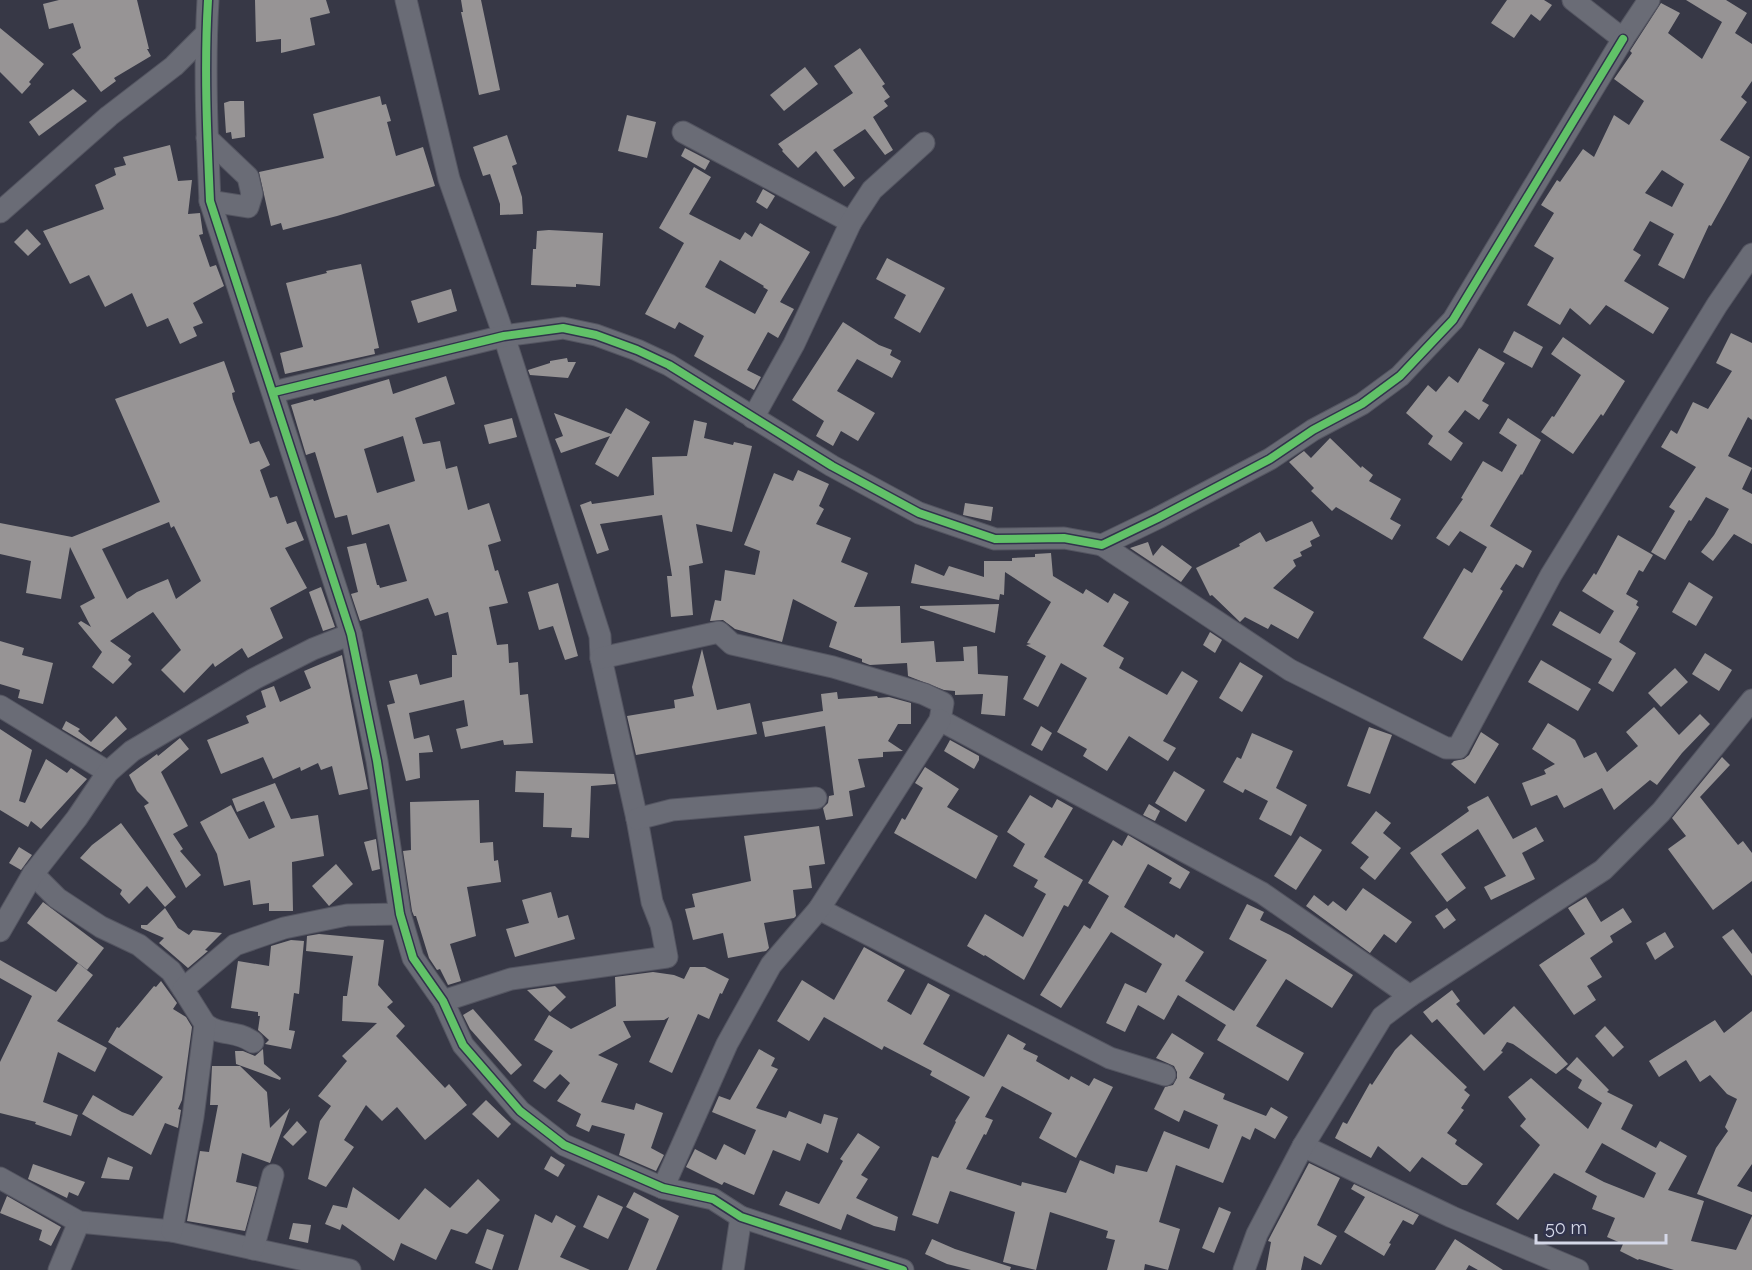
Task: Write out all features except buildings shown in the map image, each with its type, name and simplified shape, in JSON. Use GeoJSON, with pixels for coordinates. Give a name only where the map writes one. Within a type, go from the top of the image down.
{"type":"FeatureCollection","features":[{"type":"Feature","properties":{"kind":"street"},"geometry":{"type":"LineString","coordinates":[[208,0],[207,138],[210,201],[351,634],[377,761],[400,914],[413,958],[442,1001],[463,1045],[520,1111],[564,1144],[663,1188],[713,1198],[741,1217],[903,1270]]}},
{"type":"Feature","properties":{"kind":"street"},"geometry":{"type":"LineString","coordinates":[[406,0],[449,178],[504,336],[600,636],[601,658],[637,819],[652,902],[661,925],[668,957],[512,979],[442,1001]]}},
{"type":"Feature","properties":{"kind":"street"},"geometry":{"type":"LineString","coordinates":[[1573,0],[1623,39]]}},
{"type":"Feature","properties":{"kind":"street"},"geometry":{"type":"LineString","coordinates":[[1102,545],[1270,459],[1313,430],[1362,404],[1400,376],[1453,320],[1623,39],[1649,0]]}},
{"type":"Feature","properties":{"kind":"street"},"geometry":{"type":"LineString","coordinates":[[0,212],[109,116],[174,66],[206,34]]}},
{"type":"Feature","properties":{"kind":"street"},"geometry":{"type":"LineString","coordinates":[[683,132],[851,222]]}},
{"type":"Feature","properties":{"kind":"street"},"geometry":{"type":"LineString","coordinates":[[207,138],[248,177],[252,194],[248,207],[210,201]]}},
{"type":"Feature","properties":{"kind":"street"},"geometry":{"type":"LineString","coordinates":[[753,418],[794,344],[851,222],[872,190],[924,143]]}},
{"type":"Feature","properties":{"kind":"street"},"geometry":{"type":"LineString","coordinates":[[273,392],[504,336],[563,328],[596,335],[669,365],[842,471],[919,513],[995,539],[1064,538],[1102,545],[1290,670],[1446,748],[1458,748],[1551,575],[1706,324],[1752,254]]}},
{"type":"Feature","properties":{"kind":"street"},"geometry":{"type":"LineString","coordinates":[[601,658],[719,632],[732,644],[834,667],[924,694],[943,703],[940,720],[819,909],[771,965],[728,1044],[663,1188]]}},
{"type":"Feature","properties":{"kind":"street"},"geometry":{"type":"LineString","coordinates":[[0,931],[33,874],[108,772],[132,751],[254,679],[314,649],[351,634]]}},
{"type":"Feature","properties":{"kind":"street"},"geometry":{"type":"LineString","coordinates":[[1244,1270],[1257,1234],[1303,1146],[1382,1017],[1410,996],[1603,870],[1660,812],[1752,700]]}},
{"type":"Feature","properties":{"kind":"street"},"geometry":{"type":"LineString","coordinates":[[0,706],[108,772]]}},
{"type":"Feature","properties":{"kind":"street"},"geometry":{"type":"LineString","coordinates":[[940,720],[1262,893],[1410,996]]}},
{"type":"Feature","properties":{"kind":"street"},"geometry":{"type":"LineString","coordinates":[[637,819],[672,810],[816,798]]}},
{"type":"Feature","properties":{"kind":"street"},"geometry":{"type":"LineString","coordinates":[[33,874],[57,898],[101,927],[139,945],[171,971],[205,1024],[219,1033],[237,1033],[253,1042]]}},
{"type":"Feature","properties":{"kind":"street"},"geometry":{"type":"LineString","coordinates":[[819,909],[1110,1058],[1165,1075]]}},
{"type":"Feature","properties":{"kind":"street"},"geometry":{"type":"LineString","coordinates":[[183,988],[235,945],[284,928],[347,915],[400,914]]}},
{"type":"Feature","properties":{"kind":"street"},"geometry":{"type":"LineString","coordinates":[[172,1231],[193,1117],[205,1024]]}},
{"type":"Feature","properties":{"kind":"street"},"geometry":{"type":"LineString","coordinates":[[1303,1146],[1452,1217],[1578,1270]]}},
{"type":"Feature","properties":{"kind":"street"},"geometry":{"type":"LineString","coordinates":[[253,1249],[273,1175]]}},
{"type":"Feature","properties":{"kind":"street"},"geometry":{"type":"LineString","coordinates":[[0,1178],[79,1222],[172,1231],[350,1270]]}},
{"type":"Feature","properties":{"kind":"street"},"geometry":{"type":"LineString","coordinates":[[733,1270],[741,1217]]}},
{"type":"Feature","properties":{"kind":"street"},"geometry":{"type":"LineString","coordinates":[[59,1270],[79,1222]]}},
{"type":"Feature","properties":{"kind":"cycle path"},"geometry":{"type":"LineString","coordinates":[[208,0],[206,75],[210,201],[351,634],[377,761],[400,914],[413,958],[443,1001],[463,1045],[520,1111],[564,1145],[663,1188],[713,1199],[741,1217],[903,1270]]}},
{"type":"Feature","properties":{"kind":"cycle path"},"geometry":{"type":"LineString","coordinates":[[274,392],[504,336],[563,328],[596,335],[669,365],[832,466],[919,513],[995,539],[1064,538],[1102,545],[1270,459],[1313,430],[1362,404],[1400,376],[1453,320],[1623,39]]}}]}
